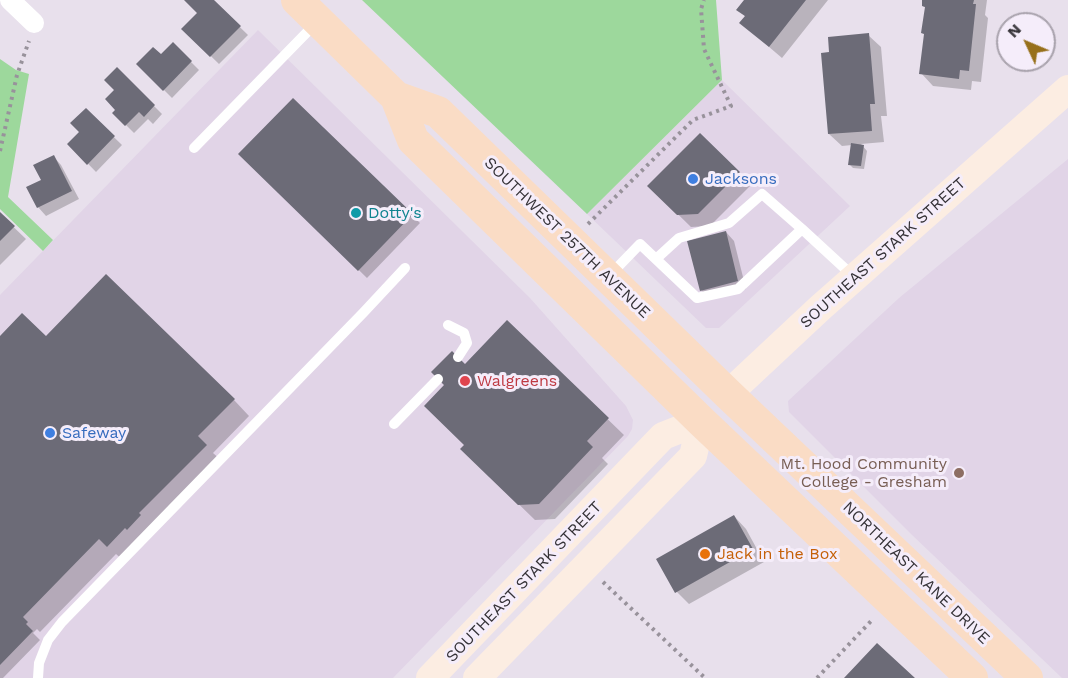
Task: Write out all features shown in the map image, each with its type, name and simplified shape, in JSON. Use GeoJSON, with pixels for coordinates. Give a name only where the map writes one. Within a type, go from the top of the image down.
{"type":"FeatureCollection","features":[{"type":"Feature","properties":{"kind":"main road","name":"SOUTHWEST 257TH AVENUE"},"geometry":{"type":"LineString","coordinates":[[308,10],[396,97],[413,140],[701,421]]}},
{"type":"Feature","properties":{"kind":"main road","name":"SOUTHEAST STARK STREET"},"geometry":{"type":"LineString","coordinates":[[430,678],[663,436],[701,421],[854,277],[1068,89]]}},
{"type":"Feature","properties":{"kind":"main road","name":"SOUTHWEST 257TH AVENUE"},"geometry":{"type":"LineString","coordinates":[[396,97],[438,112],[728,394]]}},
{"type":"Feature","properties":{"kind":"main road","name":"NORTHEAST KANE DRIVE"},"geometry":{"type":"LineString","coordinates":[[728,394],[1027,678]]}},
{"type":"Feature","properties":{"kind":"main road","name":"SOUTHEAST STARK STREET"},"geometry":{"type":"LineString","coordinates":[[477,678],[693,456],[701,421]]}},
{"type":"Feature","properties":{"kind":"main road"},"geometry":{"type":"LineString","coordinates":[[701,421],[972,678]]}},
{"type":"Feature","properties":{"kind":"street"},"geometry":{"type":"LineString","coordinates":[[10,0],[34,23]]}},
{"type":"Feature","properties":{"kind":"lane"},"geometry":{"type":"LineString","coordinates":[[194,148],[308,10]]}},
{"type":"Feature","properties":{"kind":"lane"},"geometry":{"type":"LineString","coordinates":[[656,259],[679,238],[729,223],[762,194],[854,277]]}},
{"type":"Feature","properties":{"kind":"lane"},"geometry":{"type":"LineString","coordinates":[[608,277],[640,244],[697,298],[738,289],[802,229]]}},
{"type":"Feature","properties":{"kind":"lane"},"geometry":{"type":"LineString","coordinates":[[38,678],[39,663],[48,640],[62,622],[405,268]]}},
{"type":"Feature","properties":{"kind":"lane"},"geometry":{"type":"LineString","coordinates":[[448,325],[464,333],[467,343],[458,357]]}},
{"type":"Feature","properties":{"kind":"lane"},"geometry":{"type":"LineString","coordinates":[[394,424],[438,379]]}},
{"type":"Feature","properties":{"kind":"path"},"geometry":{"type":"LineString","coordinates":[[570,241],[693,120],[731,106],[704,49],[701,9],[704,0]]}},
{"type":"Feature","properties":{"kind":"path"},"geometry":{"type":"LineString","coordinates":[[0,151],[17,75],[34,23]]}},
{"type":"Feature","properties":{"kind":"path"},"geometry":{"type":"LineString","coordinates":[[586,566],[705,678]]}},
{"type":"Feature","properties":{"kind":"path"},"geometry":{"type":"LineString","coordinates":[[817,678],[890,601]]}},
{"type":"Feature","properties":{"kind":"shaded area"},"geometry":{"type":"Polygon","coordinates":[[[258,30],[530,298],[626,406],[633,420],[632,429],[628,436],[393,678],[0,678],[0,295],[258,30]]]}},
{"type":"Feature","properties":{"kind":"shaded area"},"geometry":{"type":"Polygon","coordinates":[[[722,80],[850,206],[719,328],[706,328],[587,214],[722,80]]]}},
{"type":"Feature","properties":{"kind":"shaded area","name":"Mt. Hood Community College - Gresham"},"geometry":{"type":"Polygon","coordinates":[[[1068,159],[1068,678],[1062,678],[911,534],[789,412],[788,401],[899,298],[1068,159]]]}},
{"type":"Feature","properties":{"kind":"green space"},"geometry":{"type":"Polygon","coordinates":[[[362,0],[716,0],[722,80],[587,214],[362,0]]]}},
{"type":"Feature","properties":{"kind":"green space"},"geometry":{"type":"Polygon","coordinates":[[[0,59],[16,70],[29,74],[8,197],[53,240],[43,251],[0,209],[0,59]]]}},
{"type":"Feature","properties":{"kind":"building"},"geometry":{"type":"Polygon","coordinates":[[[184,0],[214,0],[241,26],[210,57],[181,29],[197,13],[184,0]]]}},
{"type":"Feature","properties":{"kind":"building"},"geometry":{"type":"Polygon","coordinates":[[[744,0],[806,0],[769,47],[739,23],[745,16],[736,10],[744,0]]]}},
{"type":"Feature","properties":{"kind":"building"},"geometry":{"type":"Polygon","coordinates":[[[922,0],[974,0],[973,4],[976,4],[969,71],[960,70],[959,79],[919,74],[924,34],[921,33],[925,7],[922,6],[922,0]]]}},
{"type":"Feature","properties":{"kind":"building"},"geometry":{"type":"Polygon","coordinates":[[[869,33],[875,104],[870,104],[872,131],[828,134],[821,53],[829,52],[828,37],[869,33]]]}},
{"type":"Feature","properties":{"kind":"building"},"geometry":{"type":"Polygon","coordinates":[[[173,42],[192,61],[163,91],[136,64],[153,47],[161,54],[173,42]]]}},
{"type":"Feature","properties":{"kind":"building"},"geometry":{"type":"Polygon","coordinates":[[[117,67],[155,105],[144,117],[139,112],[125,126],[112,113],[115,110],[105,99],[114,90],[104,80],[117,67]]]}},
{"type":"Feature","properties":{"kind":"building"},"geometry":{"type":"Polygon","coordinates":[[[293,98],[413,214],[358,271],[238,154],[293,98]]]}},
{"type":"Feature","properties":{"kind":"building"},"geometry":{"type":"Polygon","coordinates":[[[86,108],[115,136],[87,165],[67,144],[79,132],[70,123],[86,108]]]}},
{"type":"Feature","properties":{"kind":"building","name":"Jacksons"},"geometry":{"type":"Polygon","coordinates":[[[700,133],[740,172],[698,214],[677,215],[647,186],[700,133]]]}},
{"type":"Feature","properties":{"kind":"building"},"geometry":{"type":"Polygon","coordinates":[[[851,143],[864,145],[861,166],[848,165],[851,143]]]}},
{"type":"Feature","properties":{"kind":"building"},"geometry":{"type":"Polygon","coordinates":[[[54,155],[72,191],[37,208],[26,187],[41,180],[33,165],[54,155]]]}},
{"type":"Feature","properties":{"kind":"building"},"geometry":{"type":"Polygon","coordinates":[[[0,212],[15,226],[0,241],[0,212]]]}},
{"type":"Feature","properties":{"kind":"building"},"geometry":{"type":"Polygon","coordinates":[[[726,231],[738,281],[700,291],[687,241],[726,231]]]}},
{"type":"Feature","properties":{"kind":"building"},"geometry":{"type":"Polygon","coordinates":[[[106,274],[235,399],[198,436],[207,445],[139,513],[141,515],[127,530],[125,528],[107,547],[99,539],[23,617],[33,631],[0,665],[0,336],[22,313],[46,336],[106,274]]]}},
{"type":"Feature","properties":{"kind":"building","name":"Walgreens"},"geometry":{"type":"Polygon","coordinates":[[[507,320],[609,418],[587,441],[593,447],[539,504],[518,505],[460,449],[464,445],[424,406],[444,385],[431,372],[452,351],[465,364],[507,320]]]}},
{"type":"Feature","properties":{"kind":"building","name":"Jack in the Box"},"geometry":{"type":"Polygon","coordinates":[[[734,515],[753,549],[675,593],[656,559],[734,515]]]}},
{"type":"Feature","properties":{"kind":"building"},"geometry":{"type":"Polygon","coordinates":[[[877,643],[915,678],[844,678],[877,643]]]}},
{"type":"Feature","properties":{"kind":"place","name":"Jacksons"},"geometry":{"type":"Point","coordinates":[693,179]}},
{"type":"Feature","properties":{"kind":"place","name":"Dotty's"},"geometry":{"type":"Point","coordinates":[356,213]}},
{"type":"Feature","properties":{"kind":"place","name":"Walgreens"},"geometry":{"type":"Point","coordinates":[465,381]}},
{"type":"Feature","properties":{"kind":"place","name":"Safeway"},"geometry":{"type":"Point","coordinates":[50,433]}},
{"type":"Feature","properties":{"kind":"place","name":"Mt. Hood Community College - Gresham"},"geometry":{"type":"Point","coordinates":[959,473]}},
{"type":"Feature","properties":{"kind":"place","name":"Jack in the Box"},"geometry":{"type":"Point","coordinates":[705,554]}}]}
